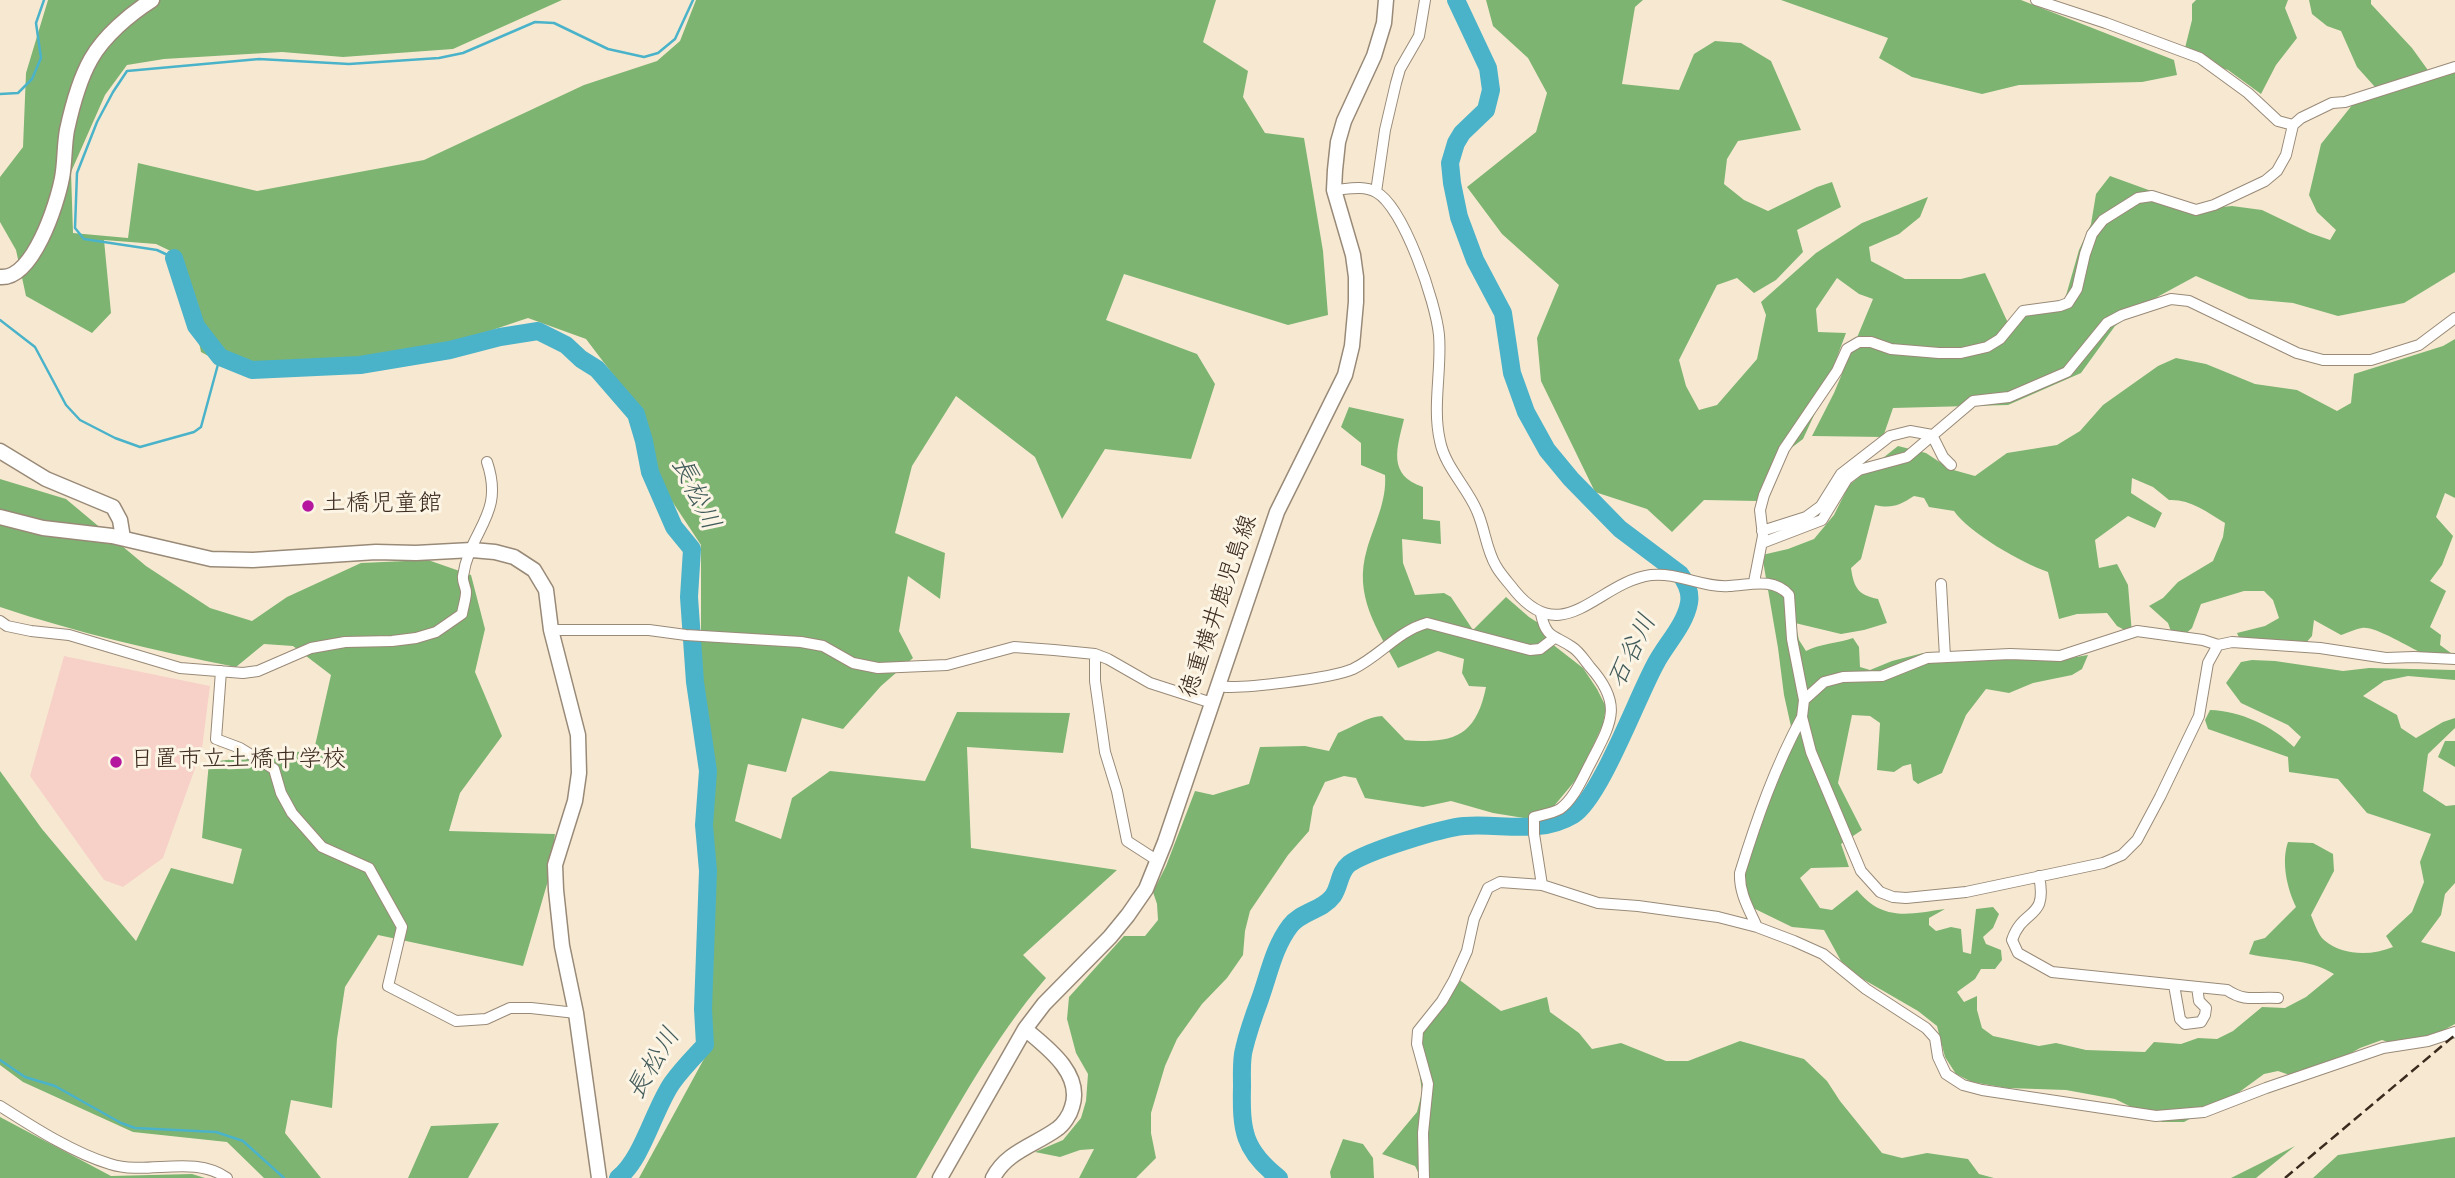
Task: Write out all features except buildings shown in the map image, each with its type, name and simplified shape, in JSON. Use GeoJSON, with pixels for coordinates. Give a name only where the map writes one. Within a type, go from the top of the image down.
{"type":"FeatureCollection","features":[{"type":"Feature","properties":{"kind":"street"},"geometry":{"type":"LineString","coordinates":[[0,277],[6,278],[27,262],[37,248],[52,213],[62,179],[67,131],[80,83],[91,58],[111,34],[152,0]]}},
{"type":"Feature","properties":{"kind":"street","name":"徳重横井鹿児島線"},"geometry":{"type":"LineString","coordinates":[[940,1178],[1025,1029],[1044,1004],[1110,937],[1146,889],[1158,861],[1277,512],[1345,375],[1352,346],[1356,302],[1353,255],[1334,190],[1338,142],[1344,121],[1374,56],[1384,23],[1386,0]]}},
{"type":"Feature","properties":{"kind":"street"},"geometry":{"type":"LineString","coordinates":[[1376,192],[1392,95],[1400,69],[1419,36],[1425,0]]}},
{"type":"Feature","properties":{"kind":"street"},"geometry":{"type":"LineString","coordinates":[[2036,0],[2200,58],[2248,93],[2278,121],[2293,125]]}},
{"type":"Feature","properties":{"kind":"street"},"geometry":{"type":"LineString","coordinates":[[1754,582],[1762,537],[1760,510],[1764,495],[1784,449],[1837,372],[1847,349],[1859,342],[1871,342],[1891,349],[1939,353],[1961,353],[1987,347],[2000,339],[2023,311],[2068,303],[2077,289],[2092,234],[2103,220],[2138,198],[2152,196],[2196,210],[2214,205],[2265,181],[2277,171],[2286,155],[2293,125],[2301,118],[2332,103],[2344,102],[2455,67]]}},
{"type":"Feature","properties":{"kind":"street"},"geometry":{"type":"LineString","coordinates":[[1334,190],[1355,188],[1376,192],[1389,202],[1400,223],[1428,285],[1436,313],[1440,338],[1440,441],[1446,458],[1477,511],[1496,567],[1527,606],[1541,614],[1553,615],[1575,610],[1634,579],[1652,575],[1672,576],[1708,586],[1754,582],[1772,585],[1785,590],[1789,595],[1792,639],[1804,699],[1802,716],[1811,752],[1861,871],[1880,892],[1906,898],[1966,891],[2103,863],[2122,855],[2137,840],[2199,716],[2208,663],[2218,645]]}},
{"type":"Feature","properties":{"kind":"street"},"geometry":{"type":"LineString","coordinates":[[1762,537],[1822,520],[1847,479],[1859,470],[1907,457],[1972,401],[2009,397],[2067,372],[2107,323],[2122,315],[2171,299],[2189,301],[2297,354],[2323,360],[2371,360],[2419,345],[2455,318]]}},
{"type":"Feature","properties":{"kind":"street"},"geometry":{"type":"LineString","coordinates":[[1762,537],[1806,517],[1821,506],[1841,474],[1890,436],[1910,431],[1932,435]]}},
{"type":"Feature","properties":{"kind":"street"},"geometry":{"type":"LineString","coordinates":[[1932,435],[1943,457],[1951,465]]}},
{"type":"Feature","properties":{"kind":"street"},"geometry":{"type":"LineString","coordinates":[[0,451],[46,479],[113,508],[120,520],[123,538]]}},
{"type":"Feature","properties":{"kind":"street"},"geometry":{"type":"LineString","coordinates":[[0,621],[7,626],[31,631],[69,635],[180,667],[243,673],[258,671],[312,648],[345,642],[392,641],[436,632],[462,614],[466,592],[463,578],[480,527],[492,508],[493,481],[487,462]]}},
{"type":"Feature","properties":{"kind":"street"},"geometry":{"type":"LineString","coordinates":[[0,517],[43,528],[123,538],[211,559],[253,560],[376,552],[472,550],[514,557],[534,570],[545,590],[551,616],[551,631],[578,735],[579,773],[575,801],[555,865],[562,946],[576,1013],[599,1178]]}},
{"type":"Feature","properties":{"kind":"street"},"geometry":{"type":"LineString","coordinates":[[1941,584],[1945,657]]}},
{"type":"Feature","properties":{"kind":"street"},"geometry":{"type":"LineString","coordinates":[[1541,614],[1553,639],[1573,647],[1602,680],[1612,702],[1611,713],[1595,755],[1577,789],[1560,809],[1534,817],[1542,885]]}},
{"type":"Feature","properties":{"kind":"street"},"geometry":{"type":"LineString","coordinates":[[1218,686],[1230,688],[1256,685],[1352,669],[1411,628],[1427,623],[1530,650],[1540,649],[1553,639]]}},
{"type":"Feature","properties":{"kind":"street"},"geometry":{"type":"LineString","coordinates":[[551,631],[649,630],[812,644],[823,646],[853,663],[878,668],[947,665],[1014,647],[1095,654],[1150,683],[1212,703]]}},
{"type":"Feature","properties":{"kind":"street"},"geometry":{"type":"LineString","coordinates":[[1804,699],[1825,682],[1843,677],[1882,676],[1927,658],[2010,654],[2060,656],[2137,631],[2203,640],[2218,645],[2232,642],[2319,648],[2386,658],[2455,659]]}},
{"type":"Feature","properties":{"kind":"street"},"geometry":{"type":"LineString","coordinates":[[1095,654],[1095,681],[1105,752],[1128,841],[1158,861]]}},
{"type":"Feature","properties":{"kind":"street"},"geometry":{"type":"LineString","coordinates":[[221,671],[216,739],[240,748],[274,769],[281,793],[292,813],[322,846],[369,868],[402,928],[388,986],[456,1021],[486,1019],[510,1008],[576,1013]]}},
{"type":"Feature","properties":{"kind":"street"},"geometry":{"type":"LineString","coordinates":[[1757,927],[1744,900],[1740,873],[1761,807],[1783,752],[1802,716]]}},
{"type":"Feature","properties":{"kind":"street"},"geometry":{"type":"LineString","coordinates":[[2039,876],[2043,893],[2039,907],[2016,929],[2012,940],[2018,953],[2052,972],[2227,990],[2239,998],[2278,998]]}},
{"type":"Feature","properties":{"kind":"street"},"geometry":{"type":"LineString","coordinates":[[1424,1178],[1423,1133],[1428,1084],[1418,1044],[1418,1031],[1442,1001],[1454,980],[1467,951],[1474,919],[1488,888],[1500,883],[1542,885],[1598,903],[1638,905],[1718,917],[1757,927],[1823,954],[1866,989],[1926,1028],[1935,1038],[1938,1057],[1946,1074],[1963,1085],[1982,1090],[2156,1116],[2204,1112],[2383,1048],[2428,1041],[2455,1032]]}},
{"type":"Feature","properties":{"kind":"street"},"geometry":{"type":"LineString","coordinates":[[2174,985],[2180,1019],[2185,1024],[2201,1022],[2205,1015],[2206,1008],[2199,1001],[2197,987]]}},
{"type":"Feature","properties":{"kind":"street"},"geometry":{"type":"LineString","coordinates":[[993,1178],[998,1167],[1031,1142],[1060,1128],[1071,1111],[1076,1095],[1074,1082],[1066,1070],[1049,1049],[1025,1029]]}},
{"type":"Feature","properties":{"kind":"street"},"geometry":{"type":"LineString","coordinates":[[0,1106],[34,1128],[111,1165],[195,1166],[227,1178]]}},
{"type":"Feature","properties":{"kind":"shaded area","name":"日置市立土橋中学校"},"geometry":{"type":"Polygon","coordinates":[[[64,656],[210,686],[202,749],[163,858],[123,887],[104,880],[30,776],[64,656]]]}},
{"type":"Feature","properties":{"kind":"green space"},"geometry":{"type":"Polygon","coordinates":[[[48,0],[562,0],[453,49],[343,57],[282,52],[164,59],[127,65],[105,95],[71,172],[73,233],[128,238],[138,163],[257,191],[424,160],[584,85],[657,61],[680,41],[696,0],[1216,0],[1203,42],[1248,71],[1243,97],[1265,133],[1304,138],[1323,251],[1328,315],[1288,325],[1124,274],[1106,320],[1197,354],[1215,384],[1191,459],[1105,449],[1062,519],[1035,457],[956,396],[912,466],[895,533],[945,553],[940,599],[908,576],[899,631],[913,658],[881,686],[843,729],[802,718],[786,772],[748,764],[735,821],[781,839],[792,798],[830,771],[925,781],[957,712],[1070,713],[1063,753],[967,747],[971,848],[1117,870],[1023,955],[1046,978],[1009,1025],[916,1178],[639,1178],[711,1046],[710,821],[701,672],[701,545],[658,480],[643,414],[586,339],[528,318],[415,356],[242,374],[201,352],[181,256],[156,244],[104,240],[111,313],[92,333],[26,296],[16,250],[0,222],[0,177],[23,147],[26,73],[48,0]]]}},
{"type":"Feature","properties":{"kind":"green space"},"geometry":{"type":"Polygon","coordinates":[[[1486,0],[1643,0],[1635,7],[1622,84],[1679,90],[1694,54],[1715,41],[1741,43],[1771,61],[1801,130],[1738,141],[1727,159],[1724,184],[1744,200],[1768,211],[1832,182],[1841,207],[1797,230],[1803,252],[1776,280],[1754,293],[1737,278],[1717,285],[1679,360],[1686,386],[1699,410],[1717,405],[1757,359],[1766,315],[1761,302],[1816,253],[1862,223],[1928,197],[1920,217],[1899,234],[1869,247],[1871,261],[1905,279],[1961,279],[1985,273],[2008,323],[2065,299],[2079,250],[2091,224],[2096,194],[2110,176],[2201,209],[2232,206],[2262,210],[2330,240],[2336,230],[2317,212],[2309,195],[2321,144],[2357,99],[2375,87],[2357,67],[2341,31],[2327,26],[2312,14],[2309,0],[2371,0],[2371,4],[2412,48],[2430,73],[2455,63],[2455,272],[2404,303],[2338,316],[2293,303],[2249,299],[2196,276],[2159,296],[2115,326],[2081,373],[2008,405],[1893,408],[1883,437],[1812,436],[1834,393],[1873,299],[1859,294],[1837,278],[1816,309],[1818,332],[1846,333],[1803,439],[1786,452],[1758,501],[1704,500],[1672,532],[1647,509],[1595,492],[1541,381],[1537,338],[1559,285],[1502,234],[1467,187],[1536,132],[1547,93],[1528,58],[1493,26],[1486,0]]]}},
{"type":"Feature","properties":{"kind":"green space"},"geometry":{"type":"Polygon","coordinates":[[[1781,0],[2021,0],[2174,60],[2177,75],[2142,82],[2019,85],[1982,94],[1912,77],[1879,58],[1888,38],[1781,0]]]}},
{"type":"Feature","properties":{"kind":"green space"},"geometry":{"type":"Polygon","coordinates":[[[2196,0],[2288,0],[2285,8],[2297,38],[2276,65],[2261,94],[2228,70],[2183,56],[2192,20],[2192,4],[2196,0]]]}},
{"type":"Feature","properties":{"kind":"green space"},"geometry":{"type":"Polygon","coordinates":[[[2455,339],[2455,498],[2445,493],[2436,517],[2453,536],[2442,565],[2430,581],[2446,591],[2430,627],[2441,635],[2440,645],[2455,656],[2426,654],[2368,628],[2341,635],[2314,620],[2312,636],[2304,645],[2241,642],[2237,633],[2265,626],[2279,618],[2273,600],[2264,591],[2244,591],[2201,604],[2192,628],[2182,637],[2173,637],[2168,623],[2149,606],[2163,598],[2178,582],[2213,561],[2223,537],[2225,523],[2191,504],[2169,500],[2153,487],[2132,478],[2131,493],[2162,513],[2155,528],[2128,516],[2095,540],[2099,568],[2117,564],[2128,585],[2132,634],[2117,626],[2107,613],[2077,614],[2059,619],[2048,572],[1997,546],[1971,529],[1954,511],[1929,507],[1924,498],[1914,496],[1896,505],[1875,505],[1861,559],[1851,568],[1858,590],[1878,599],[1887,623],[1841,634],[1795,623],[1799,640],[1806,651],[1853,638],[1859,647],[1860,667],[1870,670],[1923,653],[1945,660],[1979,656],[2064,659],[2088,655],[2082,669],[2072,675],[2033,683],[2009,693],[1986,689],[1966,715],[1942,773],[1918,784],[1913,780],[1911,764],[1894,772],[1877,770],[1880,723],[1870,716],[1852,715],[1838,783],[1862,830],[1841,844],[1849,867],[1811,868],[1800,878],[1820,908],[1832,910],[1857,890],[1877,907],[1887,911],[1908,914],[1945,909],[1929,918],[1929,925],[1936,931],[1951,927],[1961,929],[1963,952],[1971,954],[1976,909],[1993,907],[1999,914],[1993,928],[1983,937],[1986,944],[2001,950],[2002,960],[1995,969],[1981,969],[1975,979],[1957,992],[1964,1002],[1977,996],[1977,1010],[1982,1028],[1993,1036],[2039,1046],[2056,1043],[2086,1050],[2145,1052],[2154,1042],[2181,1044],[2198,1038],[2217,1039],[2233,1031],[2262,1007],[2285,1008],[2306,997],[2334,974],[2304,962],[2249,954],[2254,941],[2265,938],[2296,907],[2286,875],[2288,842],[2313,843],[2333,854],[2334,871],[2311,915],[2322,938],[2348,952],[2376,952],[2393,947],[2386,936],[2412,912],[2424,882],[2420,862],[2431,834],[2367,813],[2338,779],[2289,772],[2288,757],[2208,729],[2205,720],[2210,710],[2222,711],[2255,721],[2276,732],[2294,747],[2301,737],[2288,725],[2241,703],[2226,683],[2241,662],[2275,661],[2343,671],[2369,668],[2455,670],[2455,680],[2408,676],[2384,681],[2363,696],[2397,715],[2401,728],[2416,738],[2455,718],[2455,728],[2428,754],[2423,791],[2446,806],[2455,805],[2455,883],[2445,894],[2441,915],[2421,942],[2455,952],[2455,1024],[2408,1049],[2382,1040],[2360,1048],[2304,1080],[2278,1071],[2264,1074],[2238,1093],[2184,1122],[2162,1122],[2115,1099],[2066,1090],[2007,1088],[1972,1082],[1956,1074],[1945,1057],[1937,1026],[1918,1011],[1861,978],[1841,961],[1824,930],[1792,927],[1751,907],[1744,877],[1746,847],[1794,740],[1784,695],[1762,555],[1814,539],[1834,515],[1849,485],[1898,446],[1926,453],[1950,469],[1975,476],[2007,453],[2057,445],[2080,431],[2103,405],[2158,366],[2176,358],[2206,364],[2255,384],[2297,390],[2337,411],[2351,403],[2354,374],[2443,346],[2455,339]]]}},
{"type":"Feature","properties":{"kind":"green space"},"geometry":{"type":"Polygon","coordinates":[[[1349,407],[1404,419],[1397,450],[1399,468],[1412,482],[1423,487],[1423,519],[1440,521],[1441,544],[1402,539],[1403,563],[1415,595],[1444,593],[1451,597],[1473,630],[1506,597],[1543,626],[1547,640],[1583,668],[1606,707],[1603,724],[1579,776],[1549,812],[1530,819],[1493,813],[1451,801],[1423,807],[1365,798],[1356,778],[1344,776],[1325,782],[1313,807],[1309,831],[1288,855],[1250,911],[1243,955],[1177,1039],[1165,1066],[1151,1113],[1151,1133],[1156,1158],[1136,1178],[1079,1178],[1094,1149],[1080,1150],[1060,1157],[1035,1152],[1063,1140],[1081,1118],[1086,1101],[1088,1074],[1076,1053],[1067,1019],[1069,997],[1124,936],[1145,936],[1158,920],[1153,892],[1195,791],[1213,795],[1249,784],[1260,747],[1305,746],[1329,751],[1338,733],[1365,720],[1382,716],[1405,740],[1449,738],[1469,727],[1482,704],[1486,687],[1469,686],[1462,673],[1464,659],[1438,651],[1398,668],[1375,625],[1365,597],[1363,566],[1382,504],[1385,475],[1361,465],[1361,443],[1341,427],[1349,407]]]}},
{"type":"Feature","properties":{"kind":"green space"},"geometry":{"type":"Polygon","coordinates":[[[0,479],[66,499],[146,566],[210,608],[252,621],[287,597],[361,563],[428,560],[471,575],[485,629],[475,672],[502,736],[460,793],[449,831],[555,834],[550,874],[523,966],[378,935],[345,987],[337,1039],[332,1108],[291,1100],[285,1133],[321,1178],[264,1178],[227,1142],[133,1132],[23,1082],[0,1065],[0,771],[42,829],[136,941],[171,868],[233,884],[242,849],[202,838],[209,762],[314,750],[331,675],[293,646],[264,644],[236,667],[117,641],[0,607],[0,479]]]}},
{"type":"Feature","properties":{"kind":"green space"},"geometry":{"type":"Polygon","coordinates":[[[2445,741],[2455,741],[2455,767],[2438,757],[2445,741]]]}},
{"type":"Feature","properties":{"kind":"green space"},"geometry":{"type":"Polygon","coordinates":[[[1457,978],[1501,1011],[1547,997],[1550,1012],[1579,1033],[1592,1049],[1621,1043],[1666,1061],[1688,1061],[1740,1041],[1804,1059],[1827,1081],[1882,1153],[1902,1158],[1927,1153],[1968,1159],[1979,1174],[1994,1178],[1421,1178],[1415,1166],[1382,1154],[1417,1112],[1422,1092],[1417,1054],[1421,1033],[1457,978]]]}},
{"type":"Feature","properties":{"kind":"green space"},"geometry":{"type":"Polygon","coordinates":[[[0,1117],[111,1176],[192,1174],[205,1178],[0,1178],[0,1117]]]}},
{"type":"Feature","properties":{"kind":"green space"},"geometry":{"type":"Polygon","coordinates":[[[499,1123],[468,1178],[408,1178],[431,1126],[499,1123]]]}},
{"type":"Feature","properties":{"kind":"green space"},"geometry":{"type":"Polygon","coordinates":[[[2455,1137],[2455,1178],[2313,1178],[2338,1155],[2455,1137]]]}},
{"type":"Feature","properties":{"kind":"green space"},"geometry":{"type":"Polygon","coordinates":[[[1343,1139],[1363,1144],[1373,1158],[1374,1178],[1331,1178],[1330,1172],[1343,1139]]]}},
{"type":"Feature","properties":{"kind":"green space"},"geometry":{"type":"Polygon","coordinates":[[[2295,1146],[2256,1178],[2231,1178],[2295,1146]]]}},
{"type":"Feature","properties":{"kind":"waterway"},"geometry":{"type":"LineString","coordinates":[[0,94],[18,93],[32,79],[41,58],[36,23],[44,0]]}},
{"type":"Feature","properties":{"kind":"waterway"},"geometry":{"type":"LineString","coordinates":[[174,258],[157,250],[84,239],[75,228],[77,173],[97,122],[127,71],[259,59],[349,64],[439,58],[463,53],[535,22],[554,23],[608,49],[644,57],[658,53],[675,39],[693,0]]}},
{"type":"Feature","properties":{"kind":"waterway","name":"石谷川"},"geometry":{"type":"LineString","coordinates":[[1279,1178],[1258,1158],[1247,1138],[1242,1115],[1242,1062],[1249,1030],[1272,961],[1290,926],[1328,901],[1346,867],[1371,853],[1453,828],[1478,825],[1547,825],[1573,815],[1595,789],[1648,678],[1679,627],[1689,603],[1688,587],[1680,574],[1620,529],[1571,479],[1547,450],[1526,412],[1512,373],[1503,313],[1475,260],[1459,217],[1452,183],[1450,163],[1456,143],[1462,133],[1486,110],[1491,90],[1488,68],[1456,0]]}},
{"type":"Feature","properties":{"kind":"waterway","name":"長松川"},"geometry":{"type":"LineString","coordinates":[[174,258],[196,326],[220,357],[252,370],[360,365],[450,350],[500,337],[538,331],[566,345],[597,369],[636,414],[650,472],[674,527],[692,549],[689,597],[695,682],[708,771],[704,825],[708,871],[703,1009],[705,1045],[672,1083],[641,1147],[618,1178]]}},
{"type":"Feature","properties":{"kind":"waterway"},"geometry":{"type":"LineString","coordinates":[[0,320],[35,347],[66,405],[80,420],[140,447],[194,432],[201,427],[220,357]]}},
{"type":"Feature","properties":{"kind":"waterway"},"geometry":{"type":"LineString","coordinates":[[0,1060],[25,1077],[55,1086],[135,1128],[216,1132],[243,1141],[284,1178]]}},
{"type":"Feature","properties":{"kind":"railway"},"geometry":{"type":"LineString","coordinates":[[2285,1178],[2455,1035]]}},
{"type":"Feature","properties":{"kind":"place","name":"土橋児童館"},"geometry":{"type":"Point","coordinates":[308,506]}},
{"type":"Feature","properties":{"kind":"place","name":"日置市立土橋中学校"},"geometry":{"type":"Point","coordinates":[116,762]}}]}
